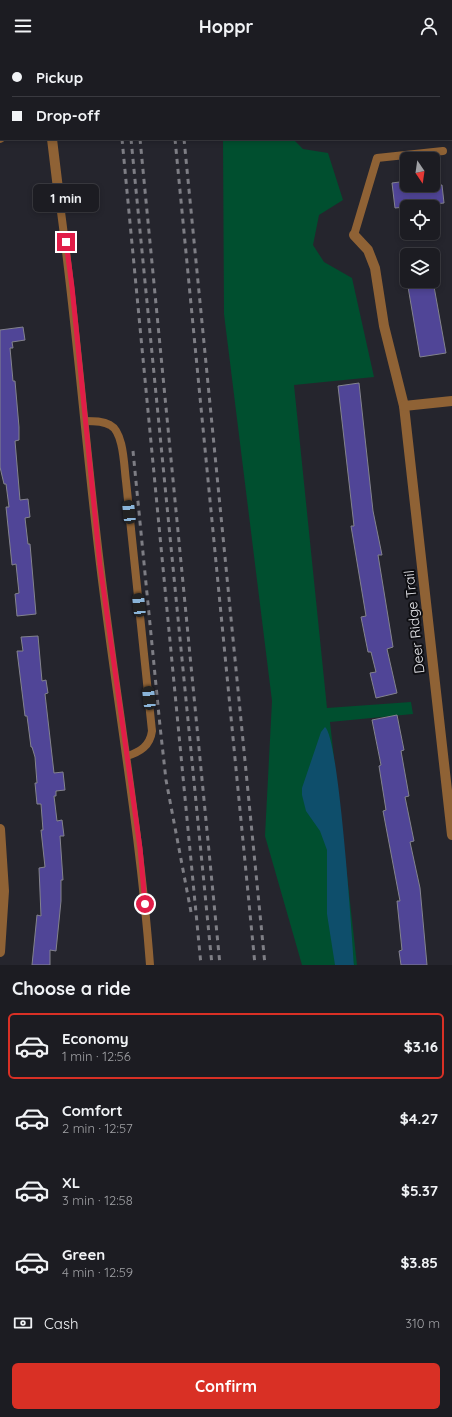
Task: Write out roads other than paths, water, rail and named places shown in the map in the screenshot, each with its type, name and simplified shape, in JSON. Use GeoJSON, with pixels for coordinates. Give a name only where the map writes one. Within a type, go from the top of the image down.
{"type":"FeatureCollection","features":[{"type":"Feature","properties":{"kind":"street"},"geometry":{"type":"LineString","coordinates":[[52,140],[59,197]]}},
{"type":"Feature","properties":{"kind":"street","name":"Deer Ridge Trail"},"geometry":{"type":"LineString","coordinates":[[354,235],[368,250],[375,268],[384,326],[404,406],[452,835]]}},
{"type":"Feature","properties":{"kind":"street"},"geometry":{"type":"LineString","coordinates":[[404,406],[452,402]]}},
{"type":"Feature","properties":{"kind":"street"},"geometry":{"type":"LineString","coordinates":[[0,829],[4,890],[0,952]]}},
{"type":"Feature","properties":{"kind":"lane"},"geometry":{"type":"LineString","coordinates":[[354,235],[377,158],[443,152]]}},
{"type":"Feature","properties":{"kind":"lane"},"geometry":{"type":"LineString","coordinates":[[59,197],[72,287],[100,565],[140,848],[150,965]]}},
{"type":"Feature","properties":{"kind":"lane"},"geometry":{"type":"LineString","coordinates":[[85,421],[103,422],[116,429],[120,440],[126,482],[152,731],[151,739],[144,748],[127,756]]}},
{"type":"Feature","properties":{"kind":"water"},"geometry":{"type":"Polygon","coordinates":[[[325,727],[330,739],[340,799],[354,965],[335,965],[327,914],[327,850],[320,831],[306,811],[302,795],[302,788],[321,732],[325,727]]]}},
{"type":"Feature","properties":{"kind":"railway"},"geometry":{"type":"LineString","coordinates":[[122,140],[201,965]]}},
{"type":"Feature","properties":{"kind":"railway"},"geometry":{"type":"LineString","coordinates":[[131,140],[212,965]]}},
{"type":"Feature","properties":{"kind":"railway"},"geometry":{"type":"LineString","coordinates":[[140,140],[220,965]]}},
{"type":"Feature","properties":{"kind":"railway"},"geometry":{"type":"LineString","coordinates":[[175,140],[255,965]]}},
{"type":"Feature","properties":{"kind":"railway"},"geometry":{"type":"LineString","coordinates":[[184,140],[265,965]]}},
{"type":"Feature","properties":{"kind":"railway"},"geometry":{"type":"LineString","coordinates":[[133,451],[166,780],[191,912]]}}]}
